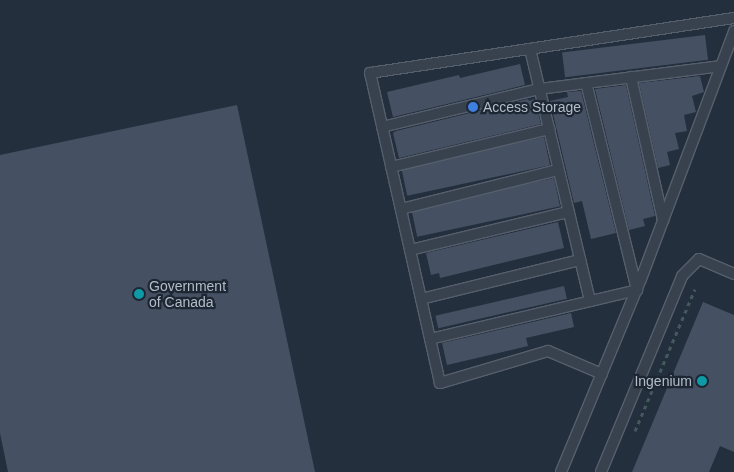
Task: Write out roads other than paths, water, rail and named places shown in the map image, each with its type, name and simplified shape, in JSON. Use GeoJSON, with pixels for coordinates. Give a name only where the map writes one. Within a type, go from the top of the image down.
{"type":"FeatureCollection","features":[{"type":"Feature","properties":{"kind":"lane"},"geometry":{"type":"LineString","coordinates":[[602,374],[548,352],[440,383],[370,73],[734,18]]}},
{"type":"Feature","properties":{"kind":"lane"},"geometry":{"type":"LineString","coordinates":[[561,472],[637,290],[734,31]]}},
{"type":"Feature","properties":{"kind":"lane"},"geometry":{"type":"LineString","coordinates":[[530,49],[590,301]]}},
{"type":"Feature","properties":{"kind":"lane"},"geometry":{"type":"LineString","coordinates":[[382,127],[539,89],[721,66]]}},
{"type":"Feature","properties":{"kind":"lane"},"geometry":{"type":"LineString","coordinates":[[631,77],[663,220]]}},
{"type":"Feature","properties":{"kind":"lane"},"geometry":{"type":"LineString","coordinates":[[586,83],[637,290]]}},
{"type":"Feature","properties":{"kind":"lane"},"geometry":{"type":"LineString","coordinates":[[392,167],[548,129]]}},
{"type":"Feature","properties":{"kind":"lane"},"geometry":{"type":"LineString","coordinates":[[401,208],[558,170]]}},
{"type":"Feature","properties":{"kind":"lane"},"geometry":{"type":"LineString","coordinates":[[410,250],[568,212]]}},
{"type":"Feature","properties":{"kind":"lane"},"geometry":{"type":"LineString","coordinates":[[601,472],[682,276],[699,259],[734,274]]}},
{"type":"Feature","properties":{"kind":"lane"},"geometry":{"type":"LineString","coordinates":[[421,299],[580,260]]}},
{"type":"Feature","properties":{"kind":"lane"},"geometry":{"type":"LineString","coordinates":[[430,339],[637,290]]}},
{"type":"Feature","properties":{"kind":"place","name":"Access Storage"},"geometry":{"type":"Point","coordinates":[473,107]}},
{"type":"Feature","properties":{"kind":"place","name":"Government of Canada"},"geometry":{"type":"Point","coordinates":[139,294]}},
{"type":"Feature","properties":{"kind":"place","name":"Ingenium"},"geometry":{"type":"Point","coordinates":[702,381]}}]}
